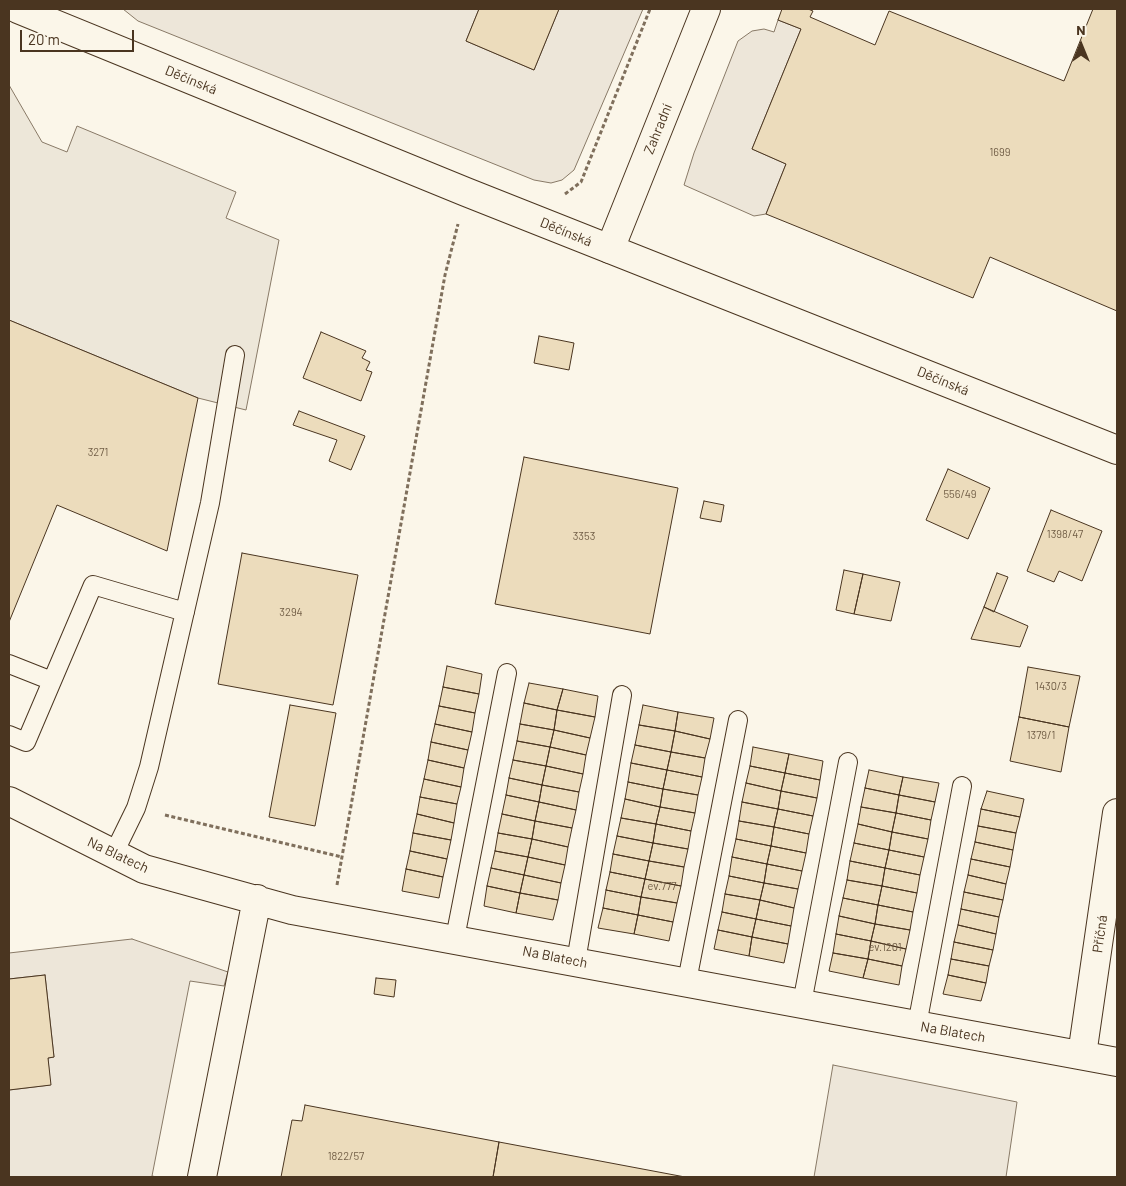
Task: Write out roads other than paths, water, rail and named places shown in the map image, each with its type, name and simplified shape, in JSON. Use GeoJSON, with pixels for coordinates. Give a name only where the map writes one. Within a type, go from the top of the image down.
{"type":"FeatureCollection","features":[{"type":"Feature","properties":{"kind":"street","name":"Děčínská"},"geometry":{"type":"LineString","coordinates":[[18,9],[56,16],[610,249],[1117,450]]}},
{"type":"Feature","properties":{"kind":"street","name":"Zahradní"},"geometry":{"type":"LineString","coordinates":[[610,249],[706,9]]}},
{"type":"Feature","properties":{"kind":"street","name":"Na Blatech"},"geometry":{"type":"LineString","coordinates":[[9,801],[144,869],[292,910],[455,938],[1117,1062]]}},
{"type":"Feature","properties":{"kind":"street","name":"Příčná"},"geometry":{"type":"LineString","coordinates":[[1082,1055],[1117,813]]}},
{"type":"Feature","properties":{"kind":"street"},"geometry":{"type":"LineString","coordinates":[[202,1177],[257,899]]}},
{"type":"Feature","properties":{"kind":"lane"},"geometry":{"type":"LineString","coordinates":[[114,854],[136,808],[149,767],[210,503],[235,355]]}},
{"type":"Feature","properties":{"kind":"lane"},"geometry":{"type":"LineString","coordinates":[[9,735],[26,742],[93,585],[185,612]]}},
{"type":"Feature","properties":{"kind":"lane"},"geometry":{"type":"LineString","coordinates":[[9,664],[52,681]]}},
{"type":"Feature","properties":{"kind":"lane"},"geometry":{"type":"LineString","coordinates":[[455,938],[508,673]]}},
{"type":"Feature","properties":{"kind":"lane"},"geometry":{"type":"LineString","coordinates":[[576,961],[622,695]]}},
{"type":"Feature","properties":{"kind":"lane"},"geometry":{"type":"LineString","coordinates":[[688,981],[738,720]]}},
{"type":"Feature","properties":{"kind":"lane"},"geometry":{"type":"LineString","coordinates":[[802,1003],[848,762]]}},
{"type":"Feature","properties":{"kind":"lane"},"geometry":{"type":"LineString","coordinates":[[917,1025],[962,786]]}}]}
